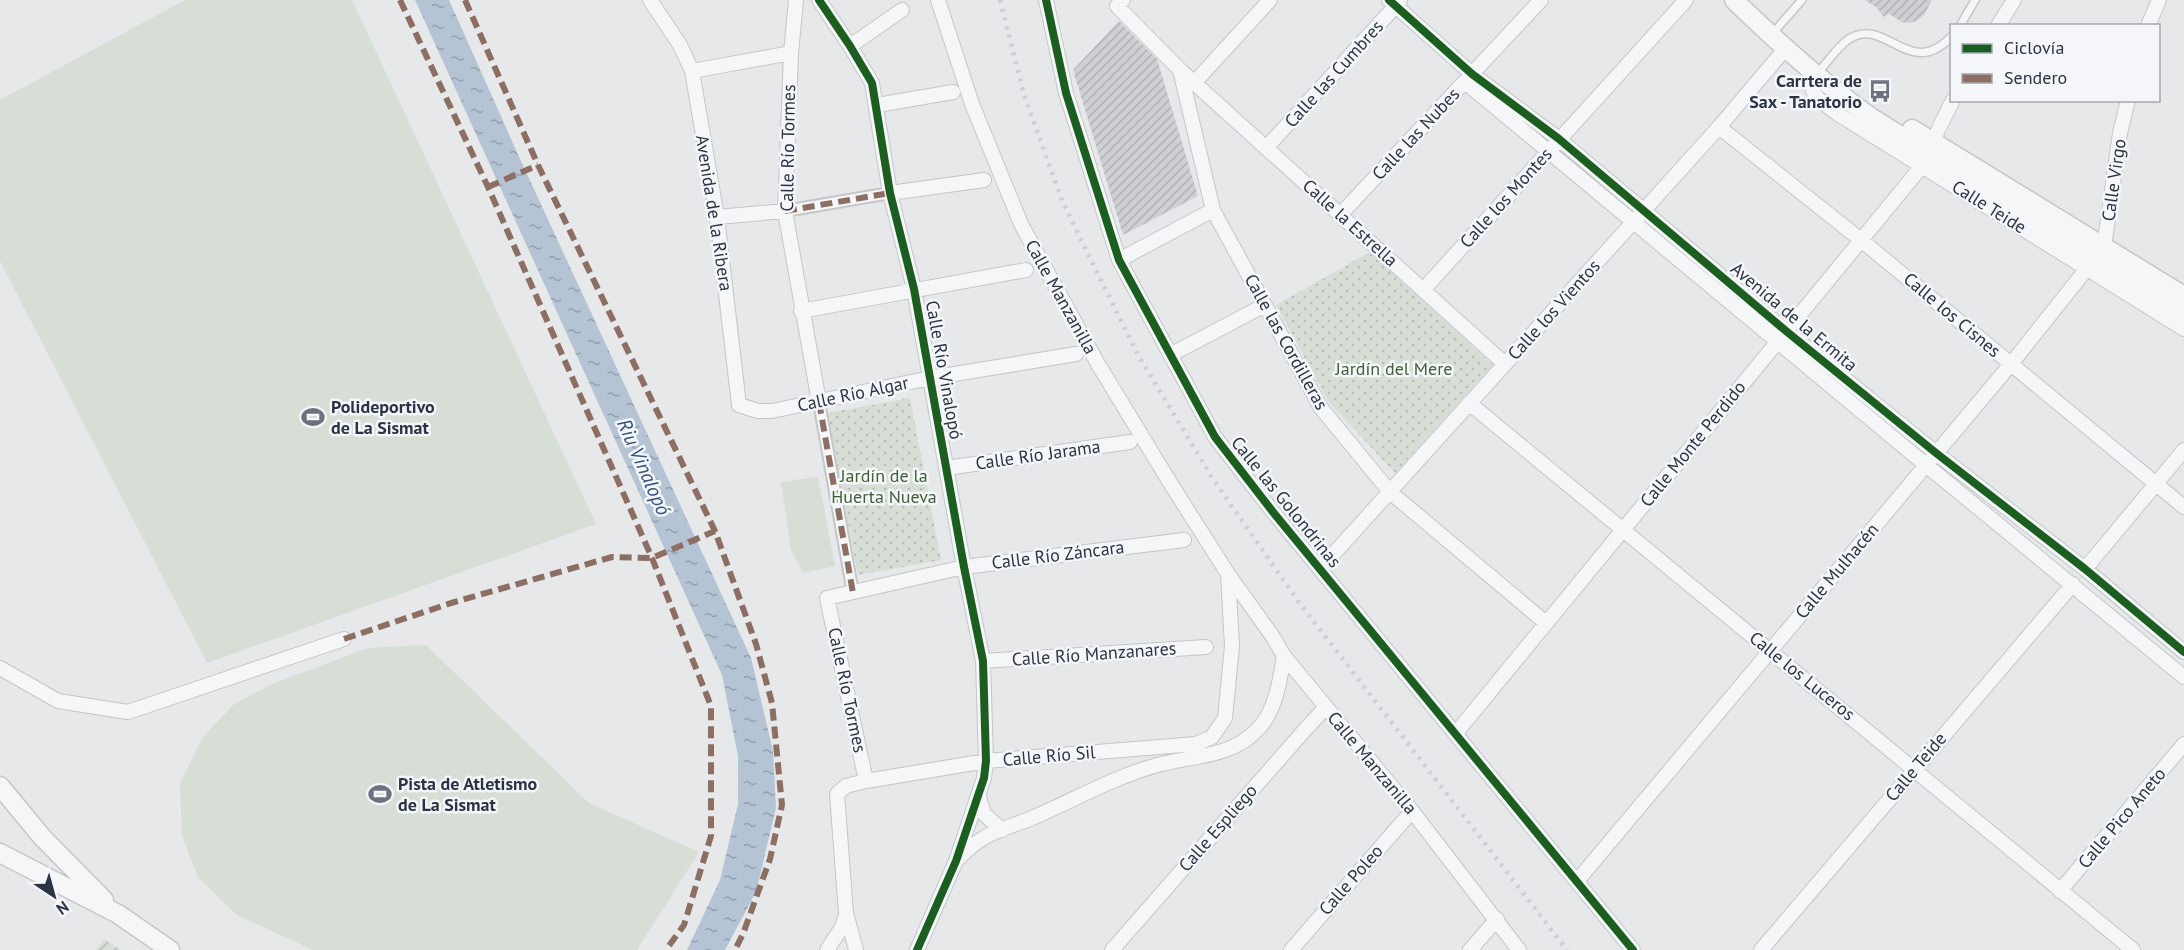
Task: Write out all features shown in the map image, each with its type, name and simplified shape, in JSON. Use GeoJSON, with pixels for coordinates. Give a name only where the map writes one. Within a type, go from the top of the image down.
{"type":"FeatureCollection","features":[{"type":"Feature","properties":{"kind":"street","name":"Avenida de la Ribera"},"geometry":{"type":"LineString","coordinates":[[650,0],[680,45],[692,71],[717,217],[739,405],[758,411],[772,411]]}},
{"type":"Feature","properties":{"kind":"street","name":"Calle Río Tormes"},"geometry":{"type":"LineString","coordinates":[[796,0],[791,54],[785,211],[819,402]]}},
{"type":"Feature","properties":{"kind":"street","name":"Calle Río Vinalopó"},"geometry":{"type":"LineString","coordinates":[[819,0],[872,83],[890,193],[914,289],[983,661],[986,761],[979,797],[956,861],[917,950]]}},
{"type":"Feature","properties":{"kind":"street","name":"Calle Manzanilla"},"geometry":{"type":"LineString","coordinates":[[938,0],[972,104],[1021,224],[1098,364],[1228,574],[1284,656],[1412,811],[1519,950]]}},
{"type":"Feature","properties":{"kind":"street","name":"Calle las Golondrinas"},"geometry":{"type":"LineString","coordinates":[[1046,0],[1066,93],[1119,260],[1215,437],[1235,465],[1633,950]]}},
{"type":"Feature","properties":{"kind":"street"},"geometry":{"type":"LineString","coordinates":[[1120,3],[1194,83],[1270,0]]}},
{"type":"Feature","properties":{"kind":"street","name":"Calle las Nubes"},"geometry":{"type":"LineString","coordinates":[[1340,215],[1541,0]]}},
{"type":"Feature","properties":{"kind":"street","name":"Calle los Montes"},"geometry":{"type":"LineString","coordinates":[[1423,290],[1686,0]]}},
{"type":"Feature","properties":{"kind":"street"},"geometry":{"type":"LineString","coordinates":[[1734,0],[1785,49],[1850,103],[2184,313]]}},
{"type":"Feature","properties":{"kind":"street"},"geometry":{"type":"LineString","coordinates":[[1999,24],[2014,0]]}},
{"type":"Feature","properties":{"kind":"street"},"geometry":{"type":"LineString","coordinates":[[2149,24],[2159,0]]}},
{"type":"Feature","properties":{"kind":"street","name":"Avenida de la Ermita"},"geometry":{"type":"LineString","coordinates":[[1396,2],[1468,78],[1548,151],[1633,221],[2085,569],[2184,652]]}},
{"type":"Feature","properties":{"kind":"street","name":"Calle las Cumbres"},"geometry":{"type":"LineString","coordinates":[[1266,148],[1396,2]]}},
{"type":"Feature","properties":{"kind":"street"},"geometry":{"type":"LineString","coordinates":[[850,46],[902,10]]}},
{"type":"Feature","properties":{"kind":"street","name":"Calle los Vientos"},"geometry":{"type":"LineString","coordinates":[[1320,569],[1719,127],[1785,49]]}},
{"type":"Feature","properties":{"kind":"street"},"geometry":{"type":"LineString","coordinates":[[692,71],[791,54]]}},
{"type":"Feature","properties":{"kind":"street","name":"Calle las Cordilleras"},"geometry":{"type":"LineString","coordinates":[[1180,70],[1213,210],[1321,408],[1390,492],[1546,623]]}},
{"type":"Feature","properties":{"kind":"street","name":"Avenida de la Ermita"},"geometry":{"type":"LineString","coordinates":[[1468,78],[1559,139],[1644,210],[1926,465],[2184,677]]}},
{"type":"Feature","properties":{"kind":"street","name":"Calle la Estrella"},"geometry":{"type":"LineString","coordinates":[[1194,83],[1505,364]]}},
{"type":"Feature","properties":{"kind":"street"},"geometry":{"type":"LineString","coordinates":[[876,105],[953,92]]}},
{"type":"Feature","properties":{"kind":"street","name":"Calle Monte Perdido"},"geometry":{"type":"LineString","coordinates":[[1456,733],[1861,240],[1928,154],[1952,102]]}},
{"type":"Feature","properties":{"kind":"street","name":"Calle Virgo"},"geometry":{"type":"LineString","coordinates":[[2096,258],[2128,102]]}},
{"type":"Feature","properties":{"kind":"street","name":"Calle los Cisnes"},"geometry":{"type":"LineString","coordinates":[[1719,127],[1861,240],[2184,507]]}},
{"type":"Feature","properties":{"kind":"street","name":"Calle Teide"},"geometry":{"type":"LineString","coordinates":[[1928,154],[2096,258],[2184,329]]}},
{"type":"Feature","properties":{"kind":"street"},"geometry":{"type":"LineString","coordinates":[[717,217],[785,211],[984,180]]}},
{"type":"Feature","properties":{"kind":"street"},"geometry":{"type":"LineString","coordinates":[[1119,260],[1213,210]]}},
{"type":"Feature","properties":{"kind":"street"},"geometry":{"type":"LineString","coordinates":[[2096,258],[2184,296]]}},
{"type":"Feature","properties":{"kind":"street","name":"Calle Mulhacén"},"geometry":{"type":"LineString","coordinates":[[1576,881],[2011,364],[2096,258]]}},
{"type":"Feature","properties":{"kind":"street"},"geometry":{"type":"LineString","coordinates":[[801,311],[1026,270]]}},
{"type":"Feature","properties":{"kind":"street"},"geometry":{"type":"LineString","coordinates":[[1170,354],[1265,305]]}},
{"type":"Feature","properties":{"kind":"street","name":"Calle Río Algar"},"geometry":{"type":"LineString","coordinates":[[772,411],[930,378],[1077,354]]}},
{"type":"Feature","properties":{"kind":"street"},"geometry":{"type":"LineString","coordinates":[[819,402],[853,593]]}},
{"type":"Feature","properties":{"kind":"street","name":"Calle los Luceros"},"geometry":{"type":"LineString","coordinates":[[1469,404],[2133,950]]}},
{"type":"Feature","properties":{"kind":"street","name":"Calle Río Jarama"},"geometry":{"type":"LineString","coordinates":[[946,468],[1130,441]]}},
{"type":"Feature","properties":{"kind":"street"},"geometry":{"type":"LineString","coordinates":[[2085,569],[2184,450]]}},
{"type":"Feature","properties":{"kind":"street","name":"Calle Río Záncara"},"geometry":{"type":"LineString","coordinates":[[827,598],[964,567],[1184,540]]}},
{"type":"Feature","properties":{"kind":"street","name":"Calle Manzanilla"},"geometry":{"type":"LineString","coordinates":[[1196,744],[1212,737],[1225,718],[1232,646],[1228,574]]}},
{"type":"Feature","properties":{"kind":"street","name":"Calle Teide"},"geometry":{"type":"LineString","coordinates":[[1761,950],[2073,584]]}},
{"type":"Feature","properties":{"kind":"street","name":"Calle Río Tormes"},"geometry":{"type":"LineString","coordinates":[[827,598],[866,781]]}},
{"type":"Feature","properties":{"kind":"street"},"geometry":{"type":"LineString","coordinates":[[0,668],[58,701],[128,712],[344,639]]}},
{"type":"Feature","properties":{"kind":"street","name":"Calle Río Manzanares"},"geometry":{"type":"LineString","coordinates":[[983,661],[1206,647]]}},
{"type":"Feature","properties":{"kind":"street"},"geometry":{"type":"LineString","coordinates":[[956,861],[982,838],[1152,767],[1213,755],[1244,742],[1260,727],[1270,710],[1277,692],[1284,656]]}},
{"type":"Feature","properties":{"kind":"street"},"geometry":{"type":"LineString","coordinates":[[0,680],[16,677]]}},
{"type":"Feature","properties":{"kind":"street","name":"Calle Espliego"},"geometry":{"type":"LineString","coordinates":[[1112,950],[1326,708]]}},
{"type":"Feature","properties":{"kind":"street","name":"Calle Río Sil"},"geometry":{"type":"LineString","coordinates":[[846,913],[837,794],[846,786],[986,761],[1196,744]]}},
{"type":"Feature","properties":{"kind":"street","name":"Calle Pico Aneto"},"geometry":{"type":"LineString","coordinates":[[2060,891],[2184,744]]}},
{"type":"Feature","properties":{"kind":"street"},"geometry":{"type":"LineString","coordinates":[[0,786],[42,837],[118,914]]}},
{"type":"Feature","properties":{"kind":"street"},"geometry":{"type":"LineString","coordinates":[[979,797],[984,814],[1002,830]]}},
{"type":"Feature","properties":{"kind":"street","name":"Calle Poleo"},"geometry":{"type":"LineString","coordinates":[[1291,950],[1412,811]]}},
{"type":"Feature","properties":{"kind":"street"},"geometry":{"type":"LineString","coordinates":[[0,853],[118,914],[170,950]]}},
{"type":"Feature","properties":{"kind":"street"},"geometry":{"type":"LineString","coordinates":[[827,950],[842,927],[846,913]]}},
{"type":"Feature","properties":{"kind":"street"},"geometry":{"type":"LineString","coordinates":[[846,913],[856,950]]}},
{"type":"Feature","properties":{"kind":"street"},"geometry":{"type":"LineString","coordinates":[[1470,950],[1497,919]]}},
{"type":"Feature","properties":{"kind":"lane"},"geometry":{"type":"LineString","coordinates":[[1770,35],[1802,0]]}},
{"type":"Feature","properties":{"kind":"lane"},"geometry":{"type":"LineString","coordinates":[[1961,24],[1975,0]]}},
{"type":"Feature","properties":{"kind":"lane"},"geometry":{"type":"LineString","coordinates":[[1817,74],[1838,49],[1850,39],[1861,34],[1876,34],[1914,53],[1932,51],[1950,38]]}},
{"type":"Feature","properties":{"kind":"green space","name":"Polideportivo de La Sismat"},"geometry":{"type":"Polygon","coordinates":[[[185,0],[352,0],[596,524],[207,663],[0,261],[0,100],[185,0]]]}},
{"type":"Feature","properties":{"kind":"green space","name":"Jardín del Mere"},"geometry":{"type":"Polygon","coordinates":[[[1370,252],[1493,365],[1395,473],[1328,401],[1276,305],[1370,252]]]}},
{"type":"Feature","properties":{"kind":"green space","name":"Jardín de la Huerta Nueva"},"geometry":{"type":"Polygon","coordinates":[[[910,398],[941,560],[858,575],[827,413],[910,398]]]}},
{"type":"Feature","properties":{"kind":"green space"},"geometry":{"type":"Polygon","coordinates":[[[818,477],[835,566],[803,573],[791,550],[781,482],[818,477]]]}},
{"type":"Feature","properties":{"kind":"green space","name":"Pista de Atletismo de La Sismat"},"geometry":{"type":"Polygon","coordinates":[[[426,645],[589,803],[699,852],[637,950],[313,950],[237,915],[198,877],[182,836],[180,784],[202,738],[234,704],[272,684],[368,648],[426,645]]]}},
{"type":"Feature","properties":{"kind":"green space"},"geometry":{"type":"Polygon","coordinates":[[[104,939],[121,950],[96,950],[104,939]]]}},
{"type":"Feature","properties":{"kind":"water","name":"Riu Vinalopó"},"geometry":{"type":"Polygon","coordinates":[[[415,0],[449,0],[751,658],[773,751],[776,808],[756,892],[725,950],[687,950],[720,880],[738,804],[738,756],[722,675],[415,0]]]}},
{"type":"Feature","properties":{"kind":"building"},"geometry":{"type":"Polygon","coordinates":[[[1865,0],[1932,0],[1924,15],[1909,23],[1902,22],[1889,14],[1884,17],[1876,7],[1865,0]]]}},
{"type":"Feature","properties":{"kind":"building"},"geometry":{"type":"Polygon","coordinates":[[[1119,21],[1157,59],[1198,196],[1123,235],[1073,70],[1119,21]]]}},
{"type":"Feature","properties":{"kind":"railway"},"geometry":{"type":"LineString","coordinates":[[1000,0],[1025,98],[1063,203],[1138,355],[1213,479],[1298,601],[1567,950]]}},
{"type":"Feature","properties":{"kind":"marked path"},"geometry":{"type":"LineString","coordinates":[[400,0],[488,187],[652,558],[711,706],[711,836],[684,925],[666,950]]}},
{"type":"Feature","properties":{"kind":"marked path"},"geometry":{"type":"LineString","coordinates":[[465,0],[538,165],[715,531],[756,644],[772,703],[782,805],[770,859],[735,950]]}},
{"type":"Feature","properties":{"kind":"marked path"},"geometry":{"type":"LineString","coordinates":[[488,187],[538,165]]}},
{"type":"Feature","properties":{"kind":"marked path"},"geometry":{"type":"LineString","coordinates":[[785,211],[890,193]]}},
{"type":"Feature","properties":{"kind":"marked path"},"geometry":{"type":"LineString","coordinates":[[819,402],[853,593]]}},
{"type":"Feature","properties":{"kind":"marked path"},"geometry":{"type":"LineString","coordinates":[[344,639],[451,603],[612,557],[652,558],[715,531]]}},
{"type":"Feature","properties":{"kind":"cycle path"},"geometry":{"type":"LineString","coordinates":[[819,0],[872,83],[890,193],[914,289],[983,661],[986,761],[984,778],[956,861],[917,950]]}},
{"type":"Feature","properties":{"kind":"cycle path"},"geometry":{"type":"LineString","coordinates":[[1046,0],[1066,93],[1119,260],[1215,437],[1273,512],[1633,950]]}},
{"type":"Feature","properties":{"kind":"cycle path"},"geometry":{"type":"LineString","coordinates":[[1389,0],[1472,74],[1559,139],[1786,331],[1936,453],[2085,569],[2184,652]]}},
{"type":"Feature","properties":{"kind":"place","name":"Carrtera de Sax - Tanatorio"},"geometry":{"type":"Point","coordinates":[1880,91]}},
{"type":"Feature","properties":{"kind":"place","name":"Polideportivo de La Sismat"},"geometry":{"type":"Point","coordinates":[313,417]}},
{"type":"Feature","properties":{"kind":"place","name":"Pista de Atletismo de La Sismat"},"geometry":{"type":"Point","coordinates":[380,794]}}]}
